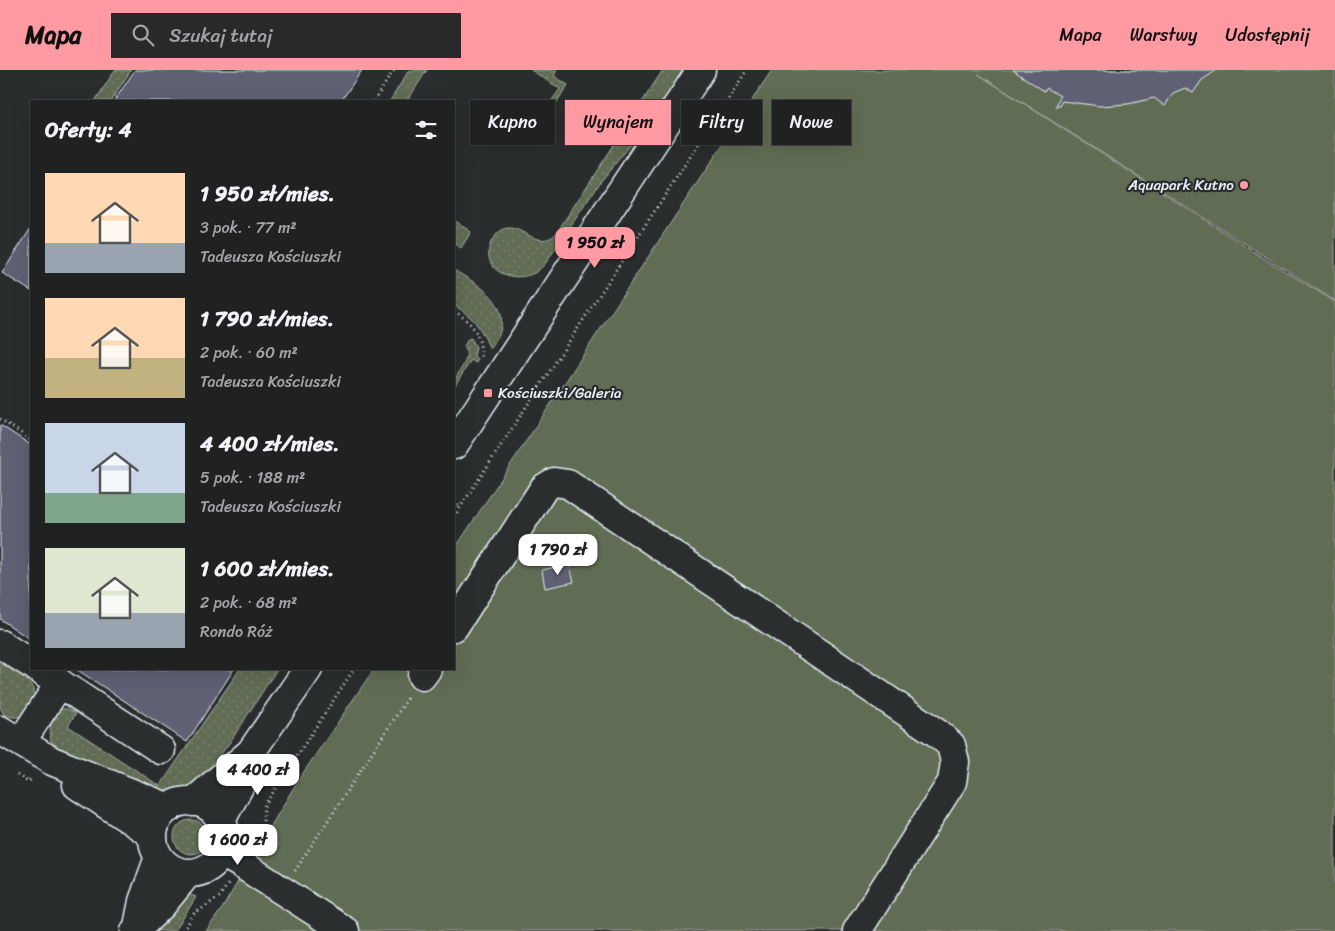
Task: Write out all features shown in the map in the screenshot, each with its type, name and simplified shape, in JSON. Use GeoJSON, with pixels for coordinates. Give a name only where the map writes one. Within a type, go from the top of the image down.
{"type":"FeatureCollection","features":[{"type":"Feature","properties":{"kind":"street"},"geometry":{"type":"LineString","coordinates":[[455,443],[701,70]]}},
{"type":"Feature","properties":{"kind":"street"},"geometry":{"type":"LineString","coordinates":[[455,625],[544,488],[554,482],[568,484],[937,733],[951,745],[955,762],[952,782],[857,931]]}},
{"type":"Feature","properties":{"kind":"street"},"geometry":{"type":"LineString","coordinates":[[0,644],[30,663]]}},
{"type":"Feature","properties":{"kind":"street"},"geometry":{"type":"LineString","coordinates":[[221,820],[239,787],[251,752],[307,670]]}},
{"type":"Feature","properties":{"kind":"street"},"geometry":{"type":"LineString","coordinates":[[162,750],[49,676],[10,736],[43,769],[76,784],[144,829],[172,869],[188,873],[202,871],[213,864],[231,859]]}},
{"type":"Feature","properties":{"kind":"street"},"geometry":{"type":"LineString","coordinates":[[137,929],[156,847],[158,820],[251,752]]}},
{"type":"Feature","properties":{"kind":"street"},"geometry":{"type":"LineString","coordinates":[[43,769],[181,805],[209,807],[221,820],[225,842],[231,859],[345,931]]}},
{"type":"Feature","properties":{"kind":"street"},"geometry":{"type":"LineString","coordinates":[[137,929],[162,904],[188,873]]}},
{"type":"Feature","properties":{"kind":"path"},"geometry":{"type":"LineString","coordinates":[[375,100],[394,70]]}},
{"type":"Feature","properties":{"kind":"path"},"geometry":{"type":"LineString","coordinates":[[455,513],[747,70]]}},
{"type":"Feature","properties":{"kind":"path"},"geometry":{"type":"LineString","coordinates":[[455,312],[475,328],[481,346],[482,359]]}},
{"type":"Feature","properties":{"kind":"path"},"geometry":{"type":"LineString","coordinates":[[0,419],[30,439]]}},
{"type":"Feature","properties":{"kind":"path"},"geometry":{"type":"LineString","coordinates":[[455,503],[460,507]]}},
{"type":"Feature","properties":{"kind":"path"},"geometry":{"type":"LineString","coordinates":[[182,931],[194,914],[220,897],[231,859],[262,835],[264,806],[353,670]]}},
{"type":"Feature","properties":{"kind":"path"},"geometry":{"type":"LineString","coordinates":[[282,891],[424,673]]}},
{"type":"Feature","properties":{"kind":"path"},"geometry":{"type":"LineString","coordinates":[[17,775],[28,782],[43,769]]}},
{"type":"Feature","properties":{"kind":"green space"},"geometry":{"type":"Polygon","coordinates":[[[115,70],[131,70],[112,100],[96,100],[115,70]]]}},
{"type":"Feature","properties":{"kind":"green space"},"geometry":{"type":"Polygon","coordinates":[[[409,70],[427,70],[408,100],[391,100],[409,70]]]}},
{"type":"Feature","properties":{"kind":"green space"},"geometry":{"type":"Polygon","coordinates":[[[531,70],[557,70],[554,76],[568,85],[555,103],[555,100],[552,100],[560,89],[531,70]]]}},
{"type":"Feature","properties":{"kind":"green space"},"geometry":{"type":"Polygon","coordinates":[[[663,70],[687,70],[667,100],[643,100],[663,70]]]}},
{"type":"Feature","properties":{"kind":"green space"},"geometry":{"type":"Polygon","coordinates":[[[772,70],[1335,70],[1335,301],[978,74],[1335,302],[1335,931],[206,931],[223,907],[297,782],[373,670],[455,670],[455,548],[722,145],[762,145],[762,100],[752,100],[772,70]]]}},
{"type":"Feature","properties":{"kind":"green space"},"geometry":{"type":"Polygon","coordinates":[[[614,145],[631,145],[601,181],[545,264],[536,272],[520,277],[504,274],[497,271],[489,258],[491,242],[498,233],[505,229],[512,228],[540,239],[547,239],[555,235],[614,145]]]}},
{"type":"Feature","properties":{"kind":"green space"},"geometry":{"type":"Polygon","coordinates":[[[455,221],[471,232],[461,248],[455,244],[455,221]]]}},
{"type":"Feature","properties":{"kind":"green space"},"geometry":{"type":"Polygon","coordinates":[[[455,271],[489,294],[500,310],[502,320],[500,332],[490,349],[483,334],[467,315],[455,306],[455,271]]]}},
{"type":"Feature","properties":{"kind":"green space"},"geometry":{"type":"Polygon","coordinates":[[[471,338],[476,347],[474,357],[478,359],[476,363],[471,360],[455,385],[457,376],[465,362],[466,352],[464,346],[468,339],[471,338]]]}},
{"type":"Feature","properties":{"kind":"green space"},"geometry":{"type":"Polygon","coordinates":[[[0,663],[19,674],[29,682],[32,688],[35,702],[22,717],[4,715],[0,707],[0,663]]]}},
{"type":"Feature","properties":{"kind":"green space"},"geometry":{"type":"Polygon","coordinates":[[[239,670],[276,670],[230,742],[208,771],[203,782],[176,792],[162,793],[60,749],[51,741],[50,727],[54,715],[62,709],[68,709],[76,713],[68,726],[160,786],[239,670]]]}},
{"type":"Feature","properties":{"kind":"green space"},"geometry":{"type":"Polygon","coordinates":[[[191,820],[203,825],[208,837],[203,849],[191,854],[179,849],[174,837],[179,825],[191,820]]]}},
{"type":"Feature","properties":{"kind":"green space"},"geometry":{"type":"Polygon","coordinates":[[[181,891],[196,897],[175,931],[155,931],[181,891]]]}},
{"type":"Feature","properties":{"kind":"building"},"geometry":{"type":"Polygon","coordinates":[[[135,70],[362,70],[342,100],[115,100],[135,70]]]}},
{"type":"Feature","properties":{"kind":"building"},"geometry":{"type":"Polygon","coordinates":[[[1013,70],[1217,70],[1202,80],[1193,93],[1185,88],[1173,93],[1165,106],[1154,98],[1128,104],[1100,106],[1062,101],[1060,106],[1056,106],[1060,96],[1047,88],[1044,91],[1013,70]]]}},
{"type":"Feature","properties":{"kind":"building"},"geometry":{"type":"Polygon","coordinates":[[[30,230],[30,290],[2,273],[30,230]]]}},
{"type":"Feature","properties":{"kind":"building"},"geometry":{"type":"Polygon","coordinates":[[[0,425],[30,444],[30,639],[0,619],[0,425]]]}},
{"type":"Feature","properties":{"kind":"building"},"geometry":{"type":"Polygon","coordinates":[[[569,564],[574,582],[545,588],[542,570],[569,564]]]}},
{"type":"Feature","properties":{"kind":"building"},"geometry":{"type":"Polygon","coordinates":[[[78,670],[233,670],[187,742],[78,670]]]}},
{"type":"Feature","properties":{"kind":"place","name":"Aquapark Kutno"},"geometry":{"type":"Point","coordinates":[1244,185]}},
{"type":"Feature","properties":{"kind":"place","name":"Kościuszki/Galeria"},"geometry":{"type":"Point","coordinates":[488,393]}}]}
